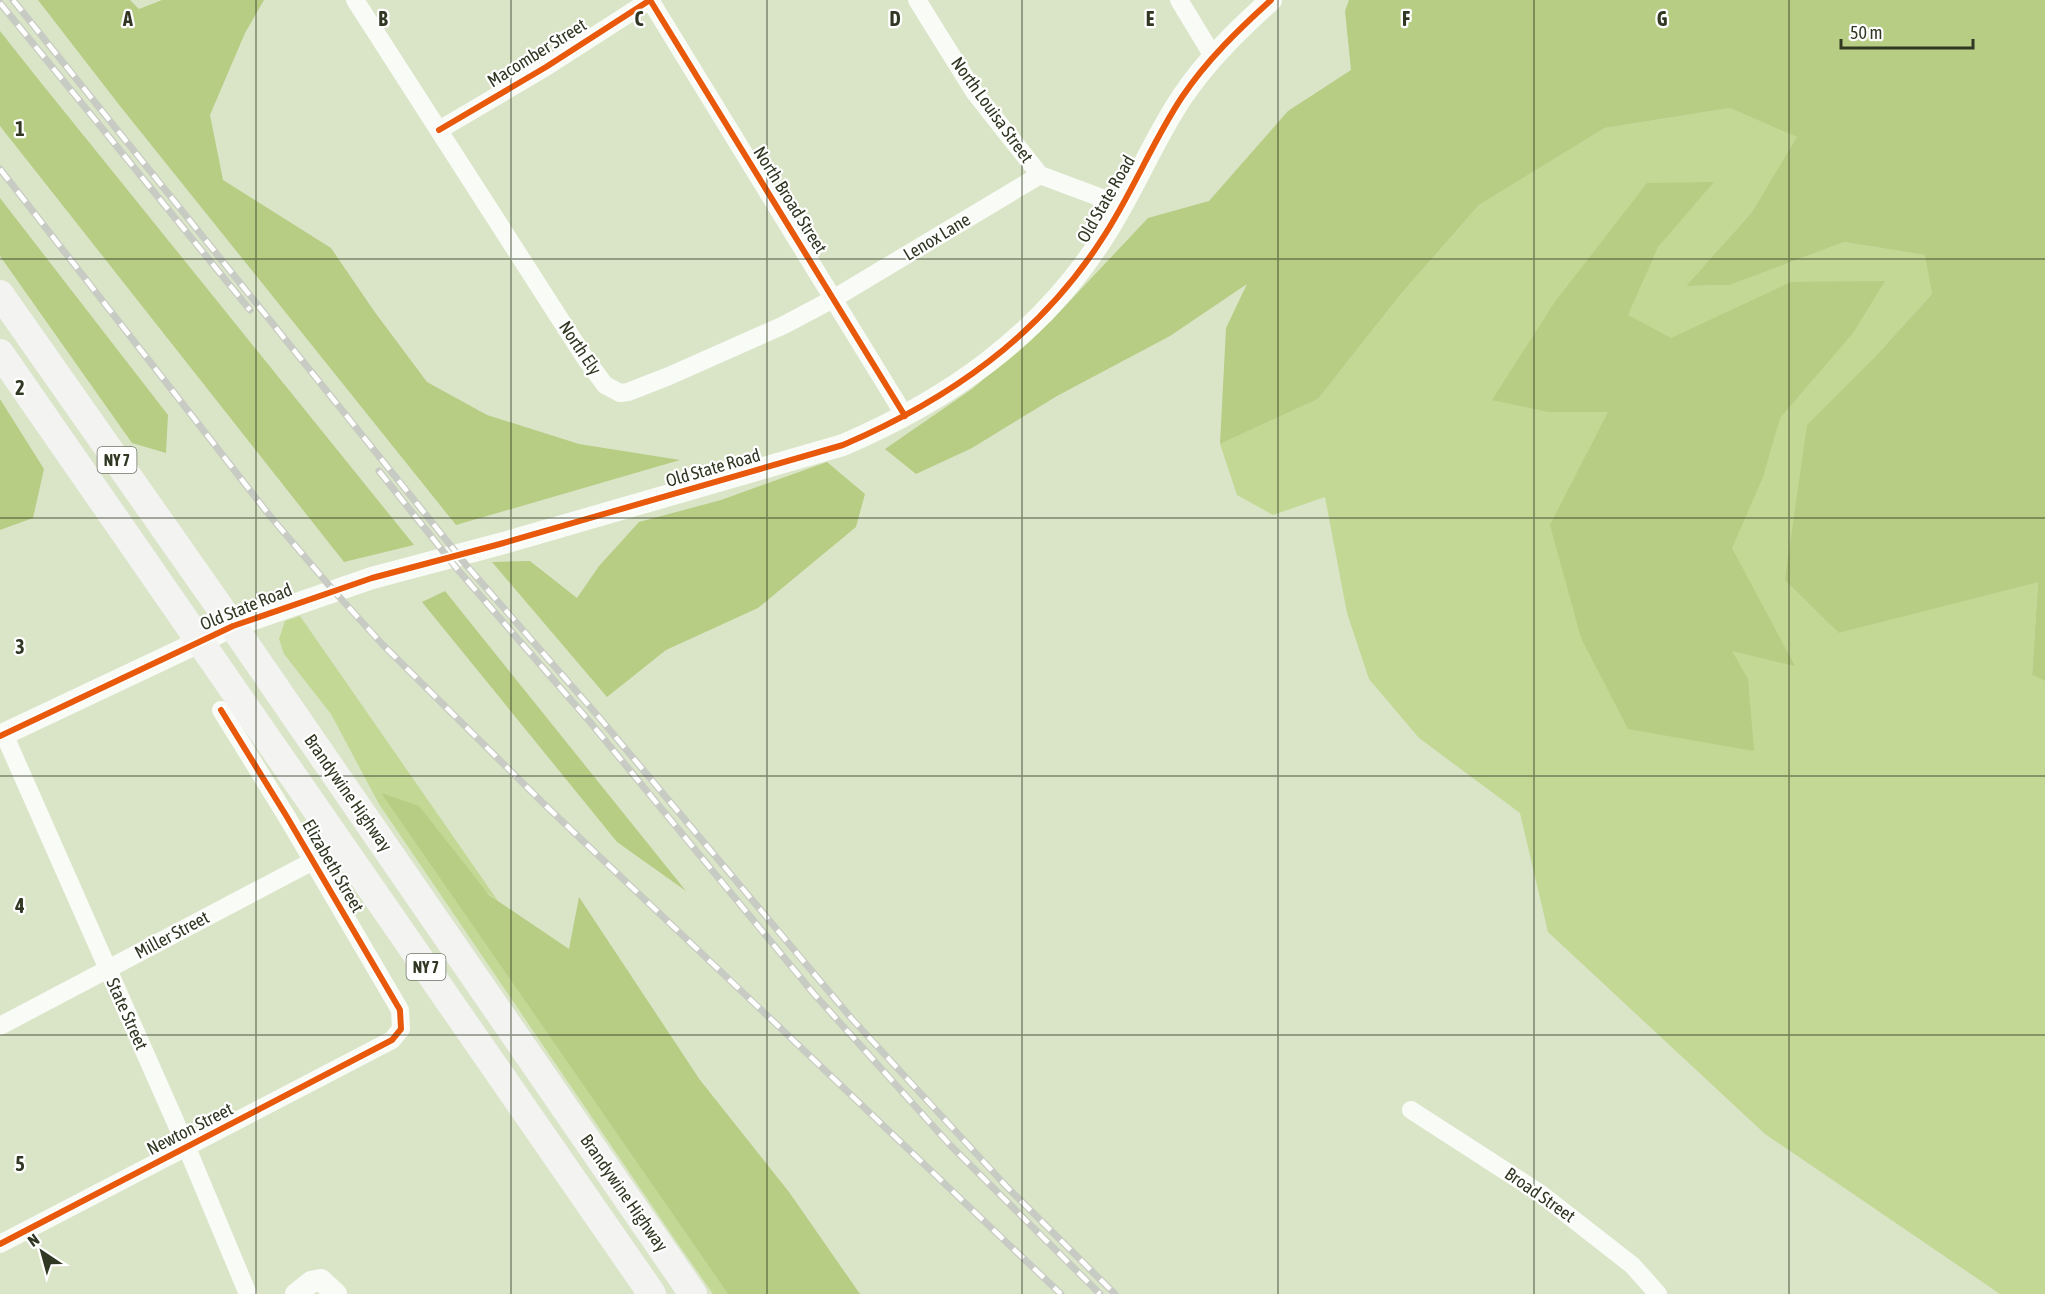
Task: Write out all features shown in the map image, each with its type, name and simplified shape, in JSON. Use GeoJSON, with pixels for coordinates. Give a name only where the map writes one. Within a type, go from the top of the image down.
{"type":"FeatureCollection","features":[{"type":"Feature","properties":{"kind":"main road","name":"Brandywine Highway"},"geometry":{"type":"LineString","coordinates":[[0,294],[233,626],[693,1294]]}},
{"type":"Feature","properties":{"kind":"main road","name":"Brandywine Highway"},"geometry":{"type":"LineString","coordinates":[[0,352],[652,1294]]}},
{"type":"Feature","properties":{"kind":"street"},"geometry":{"type":"LineString","coordinates":[[356,0],[440,130]]}},
{"type":"Feature","properties":{"kind":"street","name":"Macomber Street"},"geometry":{"type":"LineString","coordinates":[[440,130],[546,67],[650,0]]}},
{"type":"Feature","properties":{"kind":"street","name":"North Broad Street"},"geometry":{"type":"LineString","coordinates":[[650,0],[905,416]]}},
{"type":"Feature","properties":{"kind":"street","name":"North Louisa Street"},"geometry":{"type":"LineString","coordinates":[[917,0],[975,93],[1040,175],[1123,206]]}},
{"type":"Feature","properties":{"kind":"street"},"geometry":{"type":"LineString","coordinates":[[1179,0],[1213,56]]}},
{"type":"Feature","properties":{"kind":"street","name":"Old State Road"},"geometry":{"type":"LineString","coordinates":[[2,735],[233,626],[333,590],[843,445],[936,399],[976,372],[1018,339],[1046,311],[1101,241],[1123,206],[1182,97],[1213,56],[1271,0]]}},
{"type":"Feature","properties":{"kind":"street","name":"North Ely"},"geometry":{"type":"LineString","coordinates":[[440,130],[585,358],[605,385],[620,393],[669,376],[784,325],[834,299]]}},
{"type":"Feature","properties":{"kind":"street","name":"Lenox Lane"},"geometry":{"type":"LineString","coordinates":[[834,299],[1040,175]]}},
{"type":"Feature","properties":{"kind":"street","name":"Elizabeth Street"},"geometry":{"type":"LineString","coordinates":[[221,710],[400,1010],[401,1029],[392,1040]]}},
{"type":"Feature","properties":{"kind":"street","name":"State Street"},"geometry":{"type":"LineString","coordinates":[[2,735],[187,1148],[248,1294]]}},
{"type":"Feature","properties":{"kind":"street","name":"Miller Street"},"geometry":{"type":"LineString","coordinates":[[0,1026],[313,861]]}},
{"type":"Feature","properties":{"kind":"street","name":"Newton Street"},"geometry":{"type":"LineString","coordinates":[[0,1244],[392,1040]]}},
{"type":"Feature","properties":{"kind":"street","name":"Broad Street"},"geometry":{"type":"LineString","coordinates":[[1411,1110],[1541,1194],[1632,1265],[1658,1294]]}},
{"type":"Feature","properties":{"kind":"street"},"geometry":{"type":"LineString","coordinates":[[296,1294],[312,1282],[329,1287]]}},
{"type":"Feature","properties":{"kind":"green space"},"geometry":{"type":"Polygon","coordinates":[[[38,0],[130,0],[139,9],[162,0],[264,0],[245,33],[210,115],[223,180],[331,248],[427,382],[487,415],[579,444],[680,460],[456,525],[120,106],[38,0]]]}},
{"type":"Feature","properties":{"kind":"green space"},"geometry":{"type":"Polygon","coordinates":[[[1349,0],[2045,0],[2045,681],[2032,675],[2038,582],[1839,633],[1785,580],[1807,425],[1873,359],[1932,294],[1925,255],[1844,242],[1730,285],[1686,286],[1752,212],[1797,137],[1730,108],[1605,128],[1479,205],[1400,295],[1318,399],[1220,444],[1226,328],[1247,284],[1170,336],[1057,396],[972,448],[916,474],[885,449],[972,389],[1051,321],[1148,218],[1209,201],[1288,111],[1351,70],[1345,11],[1349,0]]]}},
{"type":"Feature","properties":{"kind":"green space"},"geometry":{"type":"Polygon","coordinates":[[[0,31],[414,545],[344,562],[0,126],[0,31]]]}},
{"type":"Feature","properties":{"kind":"green space"},"geometry":{"type":"Polygon","coordinates":[[[1730,108],[1798,137],[1752,212],[1686,286],[1730,285],[1844,242],[1926,255],[1932,294],[1873,359],[1839,633],[2038,581],[2032,675],[2045,681],[2045,1294],[2000,1294],[1765,1134],[1548,932],[1520,813],[1419,738],[1369,679],[1347,613],[1325,497],[1273,515],[1237,495],[1220,444],[1318,399],[1400,295],[1479,205],[1605,128],[1730,108]]]}},
{"type":"Feature","properties":{"kind":"green space"},"geometry":{"type":"Polygon","coordinates":[[[1714,182],[1658,247],[1628,315],[1671,338],[1791,282],[1885,281],[1853,333],[1780,418],[1763,477],[1732,548],[1795,666],[1732,651],[1748,679],[1754,751],[1628,729],[1581,638],[1550,525],[1608,412],[1548,412],[1492,400],[1554,303],[1647,183],[1714,182]]]}},
{"type":"Feature","properties":{"kind":"green space"},"geometry":{"type":"Polygon","coordinates":[[[0,198],[168,415],[166,453],[132,443],[0,256],[0,198]]]}},
{"type":"Feature","properties":{"kind":"green space"},"geometry":{"type":"Polygon","coordinates":[[[0,399],[44,469],[33,518],[0,530],[0,399]]]}},
{"type":"Feature","properties":{"kind":"green space"},"geometry":{"type":"Polygon","coordinates":[[[827,462],[865,494],[856,527],[758,608],[666,650],[607,697],[492,562],[530,561],[577,598],[599,566],[639,522],[721,500],[827,462]]]}},
{"type":"Feature","properties":{"kind":"green space"},"geometry":{"type":"Polygon","coordinates":[[[445,591],[686,891],[617,842],[422,602],[445,591]]]}},
{"type":"Feature","properties":{"kind":"green space"},"geometry":{"type":"Polygon","coordinates":[[[300,616],[498,901],[382,794],[728,1294],[713,1294],[676,1241],[379,804],[331,714],[284,654],[279,639],[285,621],[300,616]]]}},
{"type":"Feature","properties":{"kind":"green space"},"geometry":{"type":"Polygon","coordinates":[[[381,793],[419,806],[489,895],[569,949],[579,897],[700,1080],[789,1192],[860,1294],[728,1294],[381,793]]]}},
{"type":"Feature","properties":{"kind":"railway"},"geometry":{"type":"LineString","coordinates":[[13,0],[467,566],[598,716],[852,1019],[1007,1187],[1115,1294]]}},
{"type":"Feature","properties":{"kind":"railway"},"geometry":{"type":"LineString","coordinates":[[0,3],[250,310]]}},
{"type":"Feature","properties":{"kind":"railway"},"geometry":{"type":"LineString","coordinates":[[0,169],[270,516],[383,645],[544,804],[1061,1294]]}},
{"type":"Feature","properties":{"kind":"railway"},"geometry":{"type":"LineString","coordinates":[[379,471],[458,570],[590,722],[814,994],[951,1146],[1100,1294]]}},
{"type":"Feature","properties":{"kind":"cycle path"},"geometry":{"type":"LineString","coordinates":[[439,130],[546,67],[650,0],[905,416]]}},
{"type":"Feature","properties":{"kind":"cycle path"},"geometry":{"type":"LineString","coordinates":[[0,736],[233,626],[372,578],[500,544],[843,445],[919,408],[988,362],[1050,306],[1102,239],[1171,114],[1192,83],[1224,46],[1271,0]]}},
{"type":"Feature","properties":{"kind":"cycle path"},"geometry":{"type":"LineString","coordinates":[[0,1244],[392,1040],[401,1029],[400,1010],[287,817],[221,710]]}}]}
